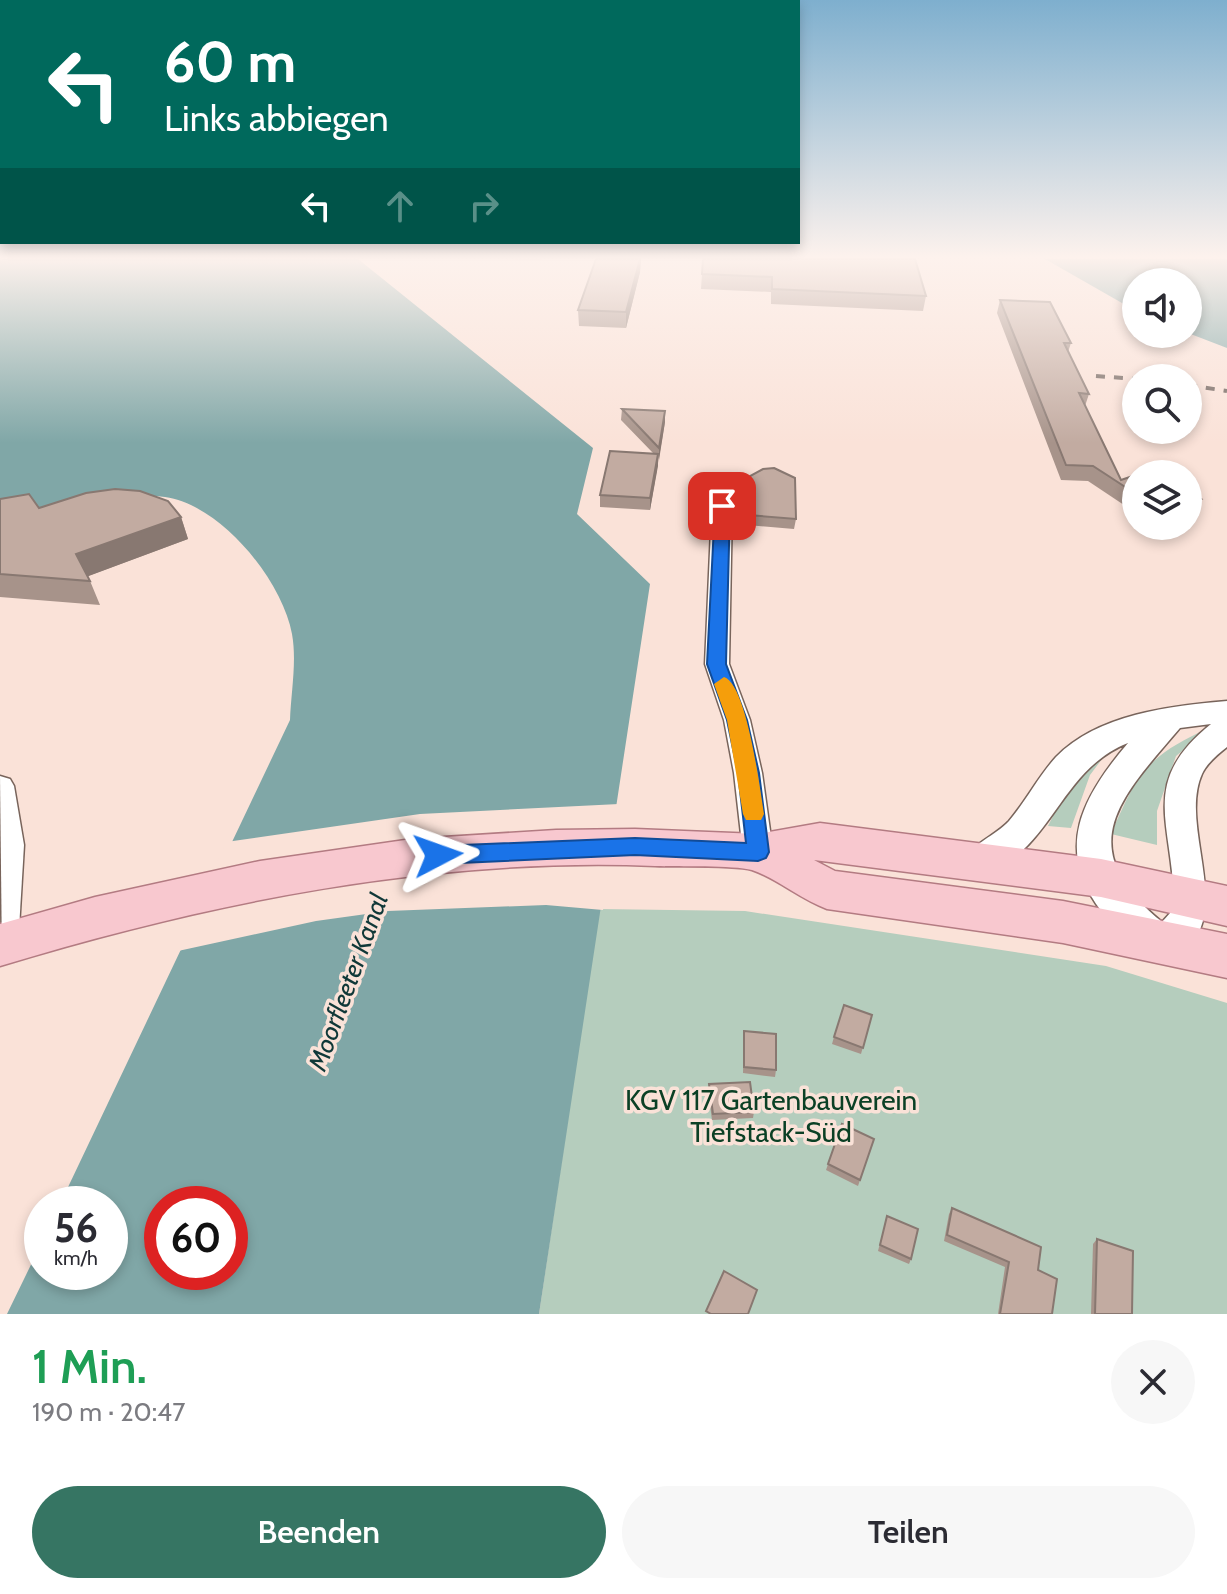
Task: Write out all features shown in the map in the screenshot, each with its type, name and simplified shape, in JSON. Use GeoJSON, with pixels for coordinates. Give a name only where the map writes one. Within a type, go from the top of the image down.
{"type":"FeatureCollection","features":[{"type":"Feature","properties":{"kind":"main road"},"geometry":{"type":"LineString","coordinates":[[1,945],[95,917],[247,882],[382,860],[556,848],[690,848],[758,852],[820,841],[1101,878],[1213,902]]}},
{"type":"Feature","properties":{"kind":"main road"},"geometry":{"type":"LineString","coordinates":[[758,852],[827,889],[1044,919],[1227,956]]}},
{"type":"Feature","properties":{"kind":"street"},"geometry":{"type":"LineString","coordinates":[[722,506],[717,664],[740,733],[758,852]]}},
{"type":"Feature","properties":{"kind":"street"},"geometry":{"type":"LineString","coordinates":[[982,860],[1013,842],[1057,778],[1078,756],[1106,738],[1168,722],[1227,712]]}},
{"type":"Feature","properties":{"kind":"street"},"geometry":{"type":"LineString","coordinates":[[1168,722],[1138,752],[1106,802],[1093,842],[1093,857],[1101,878],[1125,912],[1158,941],[1175,936],[1213,902],[1183,826],[1183,779],[1203,749],[1227,729]]}},
{"type":"Feature","properties":{"kind":"street"},"geometry":{"type":"LineString","coordinates":[[0,786],[8,811],[10,838],[1,945]]}},
{"type":"Feature","properties":{"kind":"green space"},"geometry":{"type":"Polygon","coordinates":[[[1200,732],[1203,734],[1176,756],[1157,811],[1157,845],[1111,834],[1143,772],[1165,752],[1200,732]]]}},
{"type":"Feature","properties":{"kind":"green space"},"geometry":{"type":"Polygon","coordinates":[[[1105,755],[1090,775],[1071,828],[1048,826],[1072,787],[1086,770],[1105,755]]]}},
{"type":"Feature","properties":{"kind":"green space","name":"KGV 117 Gartenbauverein Tiefstack-Süd"},"geometry":{"type":"Polygon","coordinates":[[[599,909],[745,911],[1106,966],[1227,1003],[1227,1314],[539,1314],[599,909]]]}},
{"type":"Feature","properties":{"kind":"water","name":"Moorfleeter Kanal"},"geometry":{"type":"Polygon","coordinates":[[[0,320],[434,320],[593,448],[577,514],[650,584],[539,1314],[7,1314],[24,1279],[24,1290],[128,1290],[128,1186],[69,1186],[290,720],[294,655],[292,634],[276,591],[262,569],[246,548],[207,514],[165,497],[126,497],[0,518],[0,320]]]}},
{"type":"Feature","properties":{"kind":"water"},"geometry":{"type":"Polygon","coordinates":[[[1202,320],[1227,320],[1227,348],[1202,338],[1202,320]]]}},
{"type":"Feature","properties":{"kind":"pier"},"geometry":{"type":"Polygon","coordinates":[[[619,804],[603,910],[546,905],[388,911],[316,921],[178,951],[226,842],[420,814],[619,804]]]}},
{"type":"Feature","properties":{"kind":"building"},"geometry":{"type":"Polygon","coordinates":[[[1008,320],[1059,320],[1071,343],[1064,343],[1089,394],[1079,393],[1122,485],[1093,466],[1066,465],[1008,320]]]}},
{"type":"Feature","properties":{"kind":"building"},"geometry":{"type":"Polygon","coordinates":[[[622,409],[665,411],[659,448],[622,409]]]}},
{"type":"Feature","properties":{"kind":"building"},"geometry":{"type":"Polygon","coordinates":[[[610,451],[658,454],[650,498],[600,495],[610,451]]]}},
{"type":"Feature","properties":{"kind":"building"},"geometry":{"type":"Polygon","coordinates":[[[774,468],[795,478],[796,519],[748,515],[748,511],[736,510],[736,496],[725,488],[749,490],[750,476],[763,469],[774,468]]]}},
{"type":"Feature","properties":{"kind":"building"},"geometry":{"type":"Polygon","coordinates":[[[115,489],[140,491],[168,501],[181,517],[76,554],[90,581],[0,574],[0,499],[29,494],[39,508],[86,493],[115,489]]]}},
{"type":"Feature","properties":{"kind":"building"},"geometry":{"type":"Polygon","coordinates":[[[696,490],[720,492],[709,500],[709,512],[694,511],[696,490]]]}},
{"type":"Feature","properties":{"kind":"building"},"geometry":{"type":"Polygon","coordinates":[[[844,1005],[872,1015],[863,1048],[834,1037],[844,1005]]]}},
{"type":"Feature","properties":{"kind":"building"},"geometry":{"type":"Polygon","coordinates":[[[744,1031],[776,1034],[776,1070],[744,1067],[744,1031]]]}},
{"type":"Feature","properties":{"kind":"building"},"geometry":{"type":"Polygon","coordinates":[[[750,1082],[754,1112],[713,1114],[709,1084],[750,1082]]]}},
{"type":"Feature","properties":{"kind":"building"},"geometry":{"type":"Polygon","coordinates":[[[842,1124],[874,1139],[860,1180],[828,1164],[842,1124]]]}},
{"type":"Feature","properties":{"kind":"building"},"geometry":{"type":"Polygon","coordinates":[[[952,1208],[1041,1247],[1038,1270],[1057,1279],[1052,1314],[1000,1314],[1009,1262],[947,1235],[952,1208]]]}},
{"type":"Feature","properties":{"kind":"building"},"geometry":{"type":"Polygon","coordinates":[[[887,1216],[918,1229],[911,1259],[880,1245],[887,1216]]]}},
{"type":"Feature","properties":{"kind":"building"},"geometry":{"type":"Polygon","coordinates":[[[1097,1239],[1133,1251],[1132,1314],[1095,1314],[1097,1239]]]}},
{"type":"Feature","properties":{"kind":"building"},"geometry":{"type":"Polygon","coordinates":[[[724,1271],[757,1290],[748,1314],[711,1314],[706,1311],[724,1271]]]}},
{"type":"Feature","properties":{"kind":"railway"},"geometry":{"type":"LineString","coordinates":[[1096,376],[1122,378]]}},
{"type":"Feature","properties":{"kind":"railway"},"geometry":{"type":"LineString","coordinates":[[1202,387],[1227,391]]}},
{"type":"Feature","properties":{"kind":"slow traffic"},"geometry":{"type":"LineString","coordinates":[[724,684],[737,720],[754,814]]}},
{"type":"Feature","properties":{"kind":"route"},"geometry":{"type":"LineString","coordinates":[[438,855],[635,847],[758,852],[748,773],[737,720],[717,664],[722,506]]}}]}
